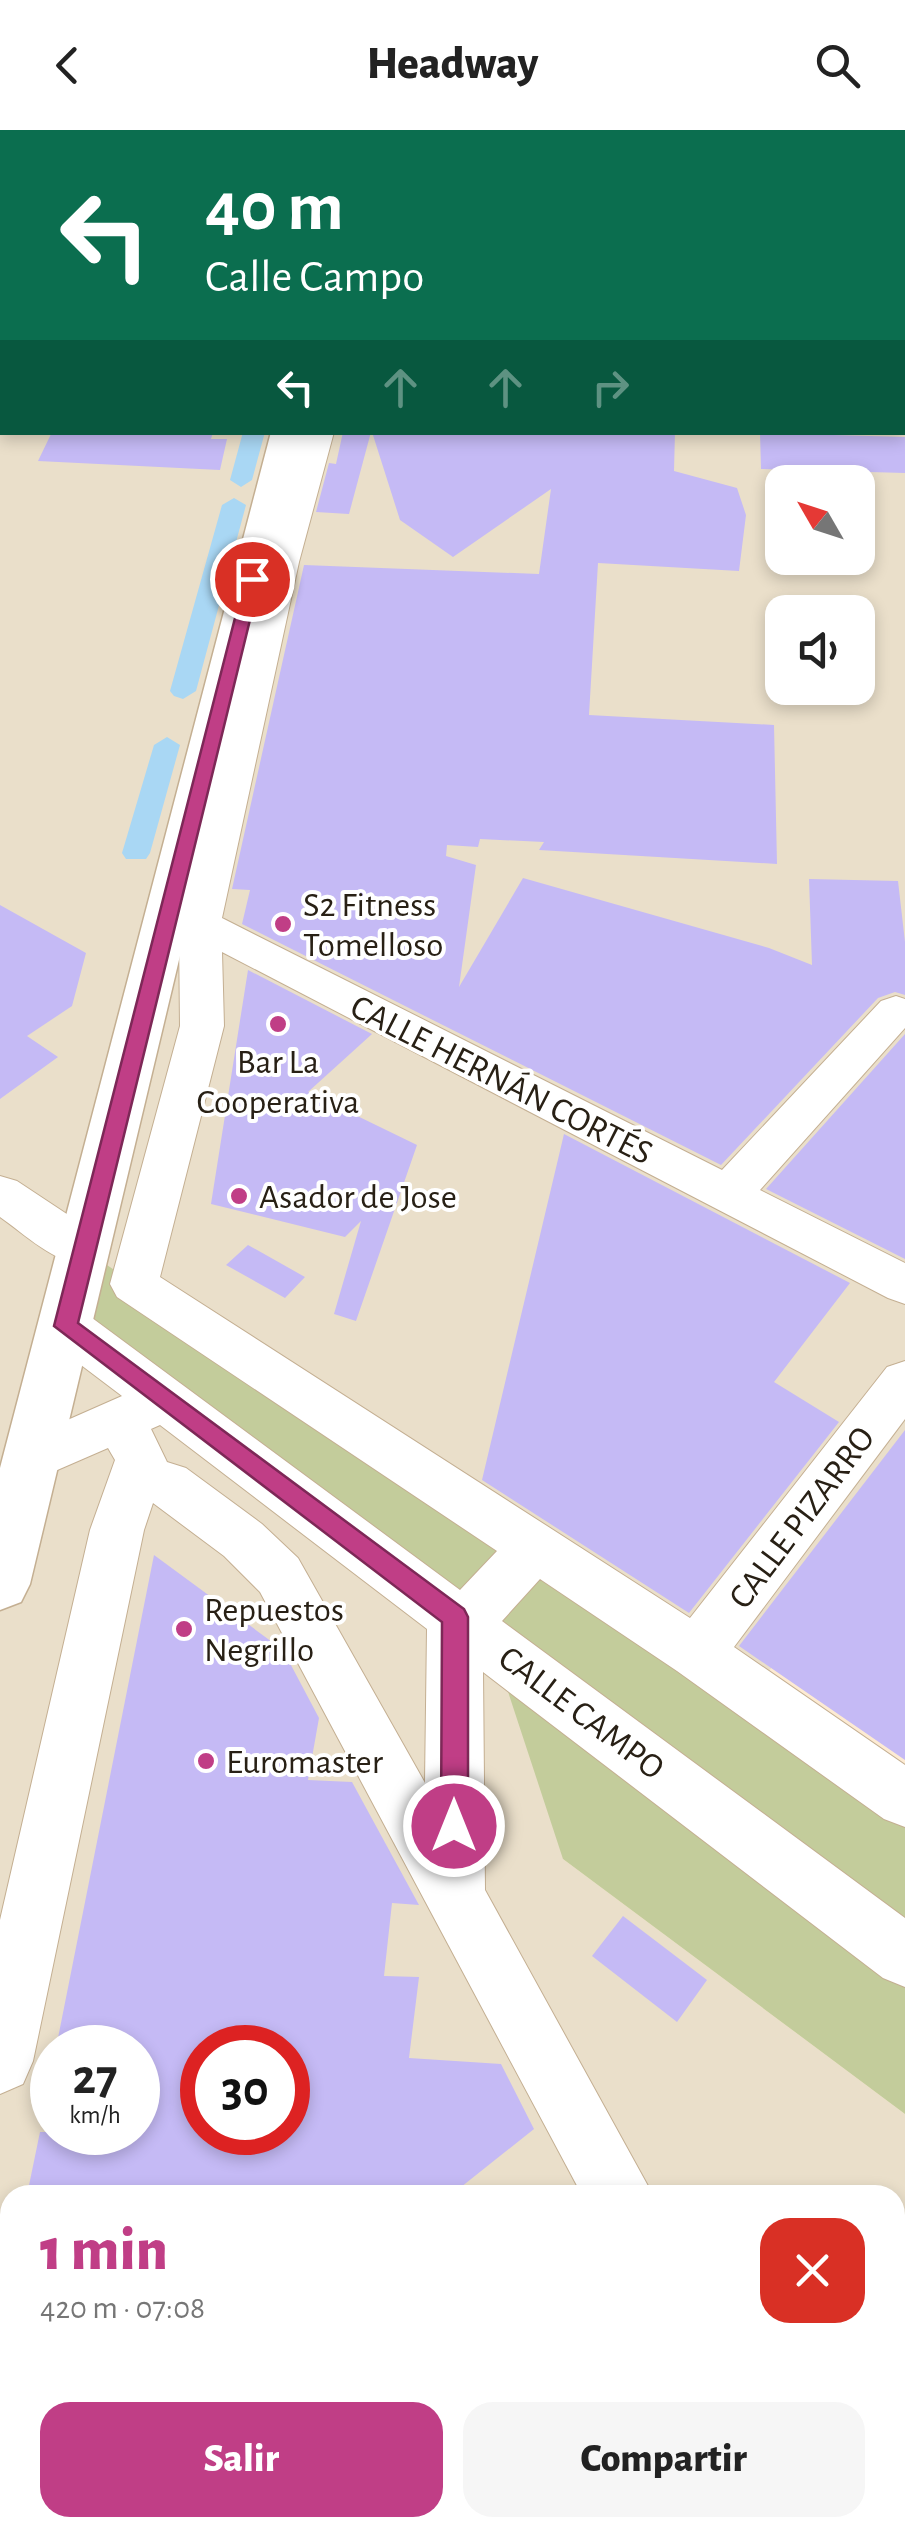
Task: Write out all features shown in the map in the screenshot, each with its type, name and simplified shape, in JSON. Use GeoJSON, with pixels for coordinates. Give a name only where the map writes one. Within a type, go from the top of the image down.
{"type":"FeatureCollection","features":[{"type":"Feature","properties":{"kind":"highway"},"geometry":{"type":"LineString","coordinates":[[0,1584],[83,1250],[185,915],[287,435]]}},
{"type":"Feature","properties":{"kind":"street"},"geometry":{"type":"LineString","coordinates":[[317,435],[185,915],[202,1026],[134,1284],[698,1653],[905,1799]]}},
{"type":"Feature","properties":{"kind":"street","name":"CALLE HERNÁN CORTÉS"},"geometry":{"type":"LineString","coordinates":[[185,915],[905,1285]]}},
{"type":"Feature","properties":{"kind":"street"},"geometry":{"type":"LineString","coordinates":[[729,1193],[896,1012]]}},
{"type":"Feature","properties":{"kind":"street"},"geometry":{"type":"LineString","coordinates":[[0,1193],[83,1250]]}},
{"type":"Feature","properties":{"kind":"street","name":"CALLE CAMPO"},"geometry":{"type":"LineString","coordinates":[[66,1326],[142,1410],[213,1436],[905,1956]]}},
{"type":"Feature","properties":{"kind":"street","name":"CALLE PIZARRO"},"geometry":{"type":"LineString","coordinates":[[698,1653],[905,1381]]}},
{"type":"Feature","properties":{"kind":"street"},"geometry":{"type":"LineString","coordinates":[[0,2061],[116,1530],[142,1458],[142,1410],[32,1459]]}},
{"type":"Feature","properties":{"kind":"street"},"geometry":{"type":"LineString","coordinates":[[116,1530],[213,1436]]}},
{"type":"Feature","properties":{"kind":"street"},"geometry":{"type":"LineString","coordinates":[[167,1484],[243,1540],[279,1575],[613,2185]]}},
{"type":"Feature","properties":{"kind":"street"},"geometry":{"type":"LineString","coordinates":[[243,1540],[291,1494]]}},
{"type":"Feature","properties":{"kind":"street"},"geometry":{"type":"LineString","coordinates":[[454,1898],[460,1620],[535,1547]]}},
{"type":"Feature","properties":{"kind":"shaded area"},"geometry":{"type":"Polygon","coordinates":[[[0,435],[905,435],[905,1546],[563,1859],[905,2114],[905,2185],[0,2185],[0,435]]]}},
{"type":"Feature","properties":{"kind":"green space"},"geometry":{"type":"Polygon","coordinates":[[[83,1249],[905,1799],[905,2114],[563,1859],[493,1646],[66,1326],[83,1249]]]}},
{"type":"Feature","properties":{"kind":"building"},"geometry":{"type":"Polygon","coordinates":[[[51,435],[212,435],[211,439],[227,439],[220,470],[38,461],[51,435]]]}},
{"type":"Feature","properties":{"kind":"building"},"geometry":{"type":"Polygon","coordinates":[[[342,435],[370,435],[349,514],[316,512],[329,463],[336,464],[342,435]]]}},
{"type":"Feature","properties":{"kind":"building"},"geometry":{"type":"Polygon","coordinates":[[[373,435],[675,435],[674,471],[737,488],[746,515],[739,571],[598,563],[589,715],[774,725],[777,864],[539,850],[544,842],[480,839],[478,847],[447,845],[446,856],[476,865],[459,987],[523,878],[769,948],[812,965],[809,879],[898,881],[905,942],[905,995],[895,992],[878,998],[721,1165],[242,924],[250,890],[232,889],[304,565],[539,574],[551,489],[453,557],[400,520],[373,435]]]}},
{"type":"Feature","properties":{"kind":"building"},"geometry":{"type":"Polygon","coordinates":[[[760,435],[905,437],[905,473],[875,472],[875,465],[765,465],[761,469],[760,435]]]}},
{"type":"Feature","properties":{"kind":"building"},"geometry":{"type":"Polygon","coordinates":[[[0,905],[86,953],[72,1006],[27,1036],[58,1057],[0,1099],[0,905]]]}},
{"type":"Feature","properties":{"kind":"building"},"geometry":{"type":"Polygon","coordinates":[[[248,970],[372,1034],[308,1092],[417,1145],[356,1321],[334,1314],[361,1221],[345,1237],[211,1204],[248,970]]]}},
{"type":"Feature","properties":{"kind":"building"},"geometry":{"type":"Polygon","coordinates":[[[905,1034],[905,1259],[766,1189],[905,1034]]]}},
{"type":"Feature","properties":{"kind":"building"},"geometry":{"type":"Polygon","coordinates":[[[564,1134],[850,1283],[774,1382],[839,1422],[689,1613],[482,1480],[564,1134]]]}},
{"type":"Feature","properties":{"kind":"building"},"geometry":{"type":"Polygon","coordinates":[[[248,1245],[305,1277],[285,1298],[226,1265],[248,1245]]]}},
{"type":"Feature","properties":{"kind":"building"},"geometry":{"type":"Polygon","coordinates":[[[905,1430],[905,1760],[739,1646],[905,1430]]]}},
{"type":"Feature","properties":{"kind":"building"},"geometry":{"type":"Polygon","coordinates":[[[154,1555],[283,1650],[319,1718],[308,1780],[352,1782],[419,1905],[392,1903],[384,1976],[419,1977],[409,2058],[501,2064],[534,2129],[464,2185],[29,2185],[35,2155],[160,2155],[160,2025],[61,2025],[154,1555]]]}},
{"type":"Feature","properties":{"kind":"building"},"geometry":{"type":"Polygon","coordinates":[[[623,1916],[707,1980],[677,2022],[592,1956],[623,1916]]]}},
{"type":"Feature","properties":{"kind":"waterway"},"geometry":{"type":"LineString","coordinates":[[241,480],[253,435]]}},
{"type":"Feature","properties":{"kind":"waterway"},"geometry":{"type":"LineString","coordinates":[[183,691],[234,505]]}},
{"type":"Feature","properties":{"kind":"waterway"},"geometry":{"type":"LineString","coordinates":[[136,853],[167,745]]}},
{"type":"Feature","properties":{"kind":"place","name":"S2 Fitness Tomelloso"},"geometry":{"type":"Point","coordinates":[283,924]}},
{"type":"Feature","properties":{"kind":"place","name":"Bar La Cooperativa"},"geometry":{"type":"Point","coordinates":[278,1024]}},
{"type":"Feature","properties":{"kind":"place","name":"Asador de Jose"},"geometry":{"type":"Point","coordinates":[239,1196]}},
{"type":"Feature","properties":{"kind":"place","name":"Repuestos Negrillo"},"geometry":{"type":"Point","coordinates":[184,1629]}},
{"type":"Feature","properties":{"kind":"place","name":"Euromaster"},"geometry":{"type":"Point","coordinates":[206,1761]}},
{"type":"Feature","properties":{"kind":"route"},"geometry":{"type":"LineString","coordinates":[[252,579],[66,1326],[455,1617],[454,1826]]}}]}
